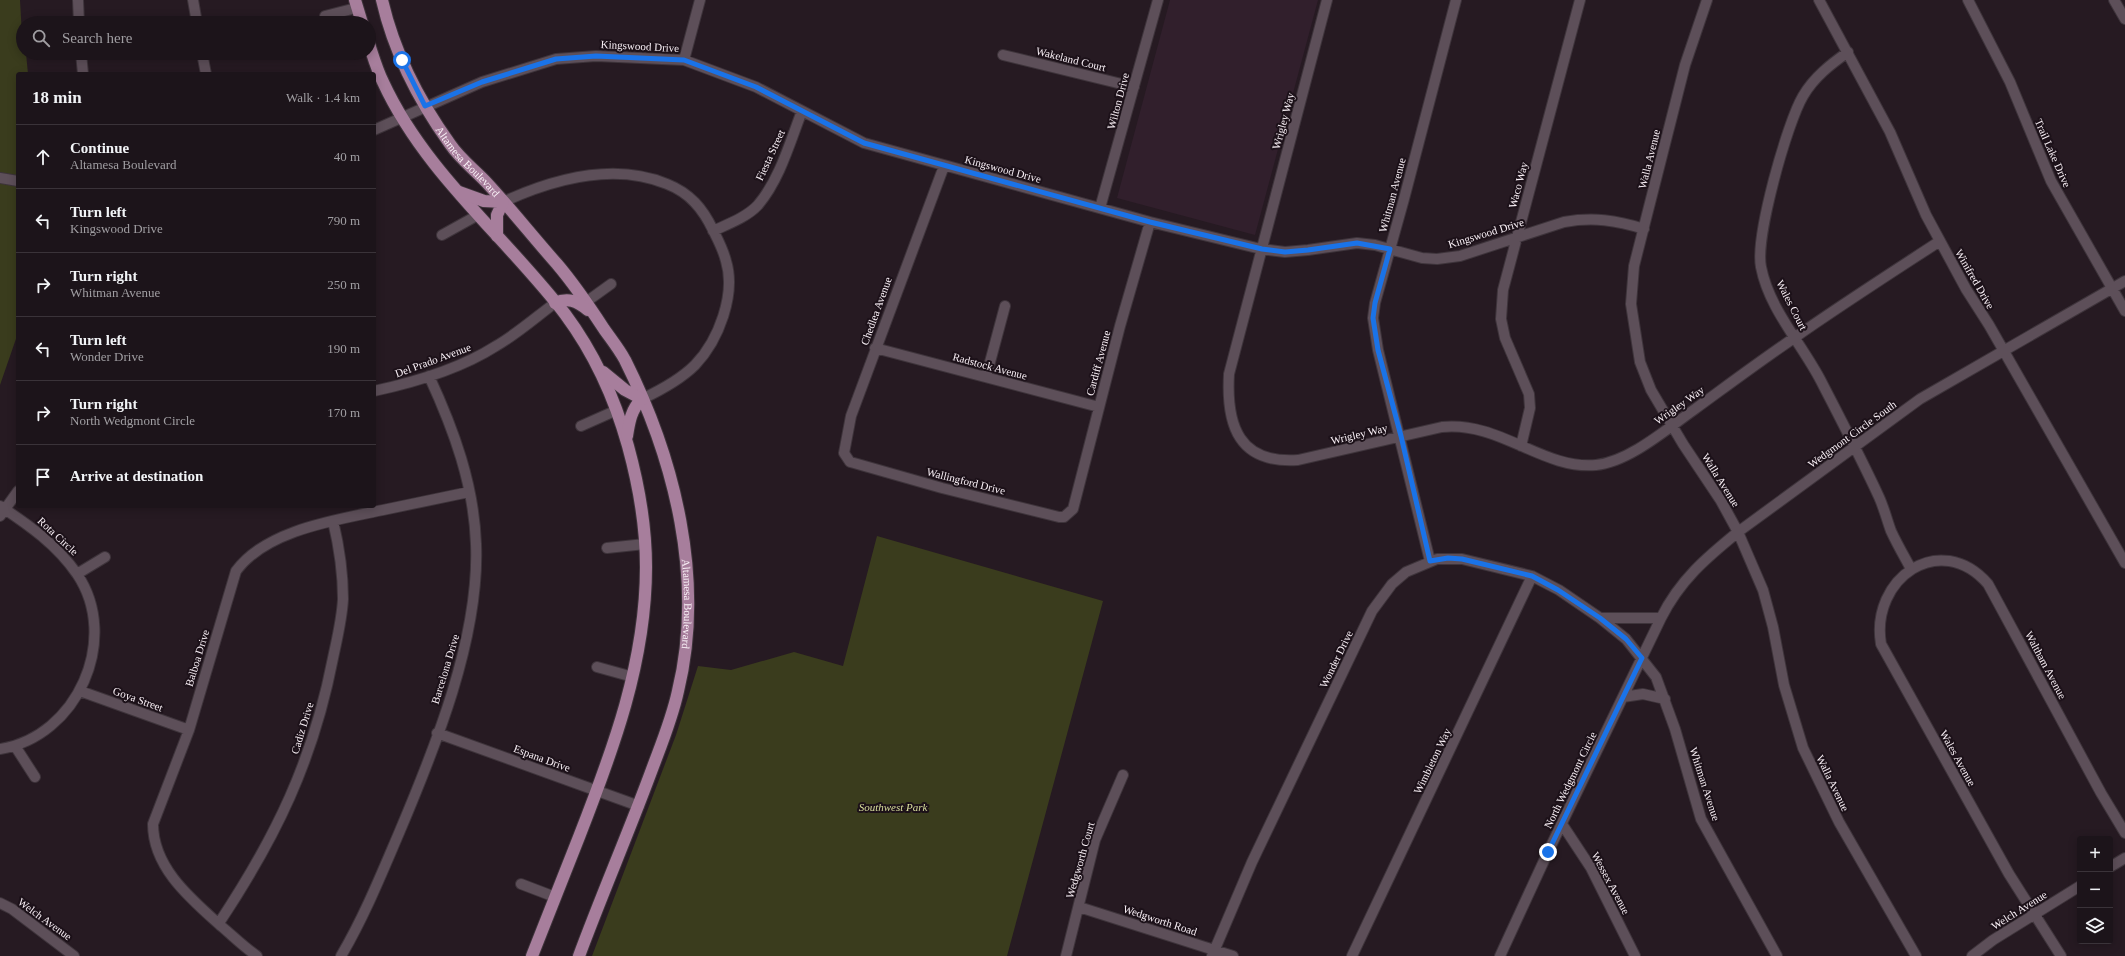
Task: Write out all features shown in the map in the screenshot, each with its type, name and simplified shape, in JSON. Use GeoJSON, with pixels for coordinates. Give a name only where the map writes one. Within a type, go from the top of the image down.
{"type":"FeatureCollection","features":[{"type":"Feature","properties":{"kind":"main road","name":"Altamesa Boulevard"},"geometry":{"type":"LineString","coordinates":[[382,0],[386,19],[402,60],[425,106],[452,147],[503,202],[562,270],[624,358],[661,447],[674,496],[686,556],[689,583],[686,649],[679,689],[670,724],[639,806],[578,956]]}},
{"type":"Feature","properties":{"kind":"main road"},"geometry":{"type":"LineString","coordinates":[[355,4],[359,16]]}},
{"type":"Feature","properties":{"kind":"main road"},"geometry":{"type":"LineString","coordinates":[[374,60],[382,82],[433,163],[555,303],[588,349],[599,369],[617,410],[639,491],[645,544],[644,593],[633,677],[621,723],[597,790],[532,956]]}},
{"type":"Feature","properties":{"kind":"main road"},"geometry":{"type":"LineString","coordinates":[[457,191],[484,201],[503,202],[497,216],[497,236]]}},
{"type":"Feature","properties":{"kind":"main road"},"geometry":{"type":"LineString","coordinates":[[555,303],[562,291],[564,282],[562,270]]}},
{"type":"Feature","properties":{"kind":"main road"},"geometry":{"type":"LineString","coordinates":[[555,303],[564,299],[570,300],[581,304],[596,317]]}},
{"type":"Feature","properties":{"kind":"main road"},"geometry":{"type":"LineString","coordinates":[[599,369],[625,390],[642,399],[636,404],[630,420],[626,440]]}},
{"type":"Feature","properties":{"kind":"street"},"geometry":{"type":"LineString","coordinates":[[78,0],[79,16]]}},
{"type":"Feature","properties":{"kind":"street"},"geometry":{"type":"LineString","coordinates":[[194,0],[196,16]]}},
{"type":"Feature","properties":{"kind":"street"},"geometry":{"type":"LineString","coordinates":[[684,60],[700,0]]}},
{"type":"Feature","properties":{"kind":"street","name":"Wilton Drive"},"geometry":{"type":"LineString","coordinates":[[1100,208],[1158,0]]}},
{"type":"Feature","properties":{"kind":"street","name":"Wrigley Way"},"geometry":{"type":"LineString","coordinates":[[1328,0],[1229,374],[1228,396],[1233,427],[1239,438],[1257,452],[1270,459],[1283,461],[1298,460],[1401,436],[1457,425],[1487,431],[1568,463],[1584,466],[1598,465],[1613,461],[1632,452],[1795,337],[1940,241]]}},
{"type":"Feature","properties":{"kind":"street","name":"Whitman Avenue"},"geometry":{"type":"LineString","coordinates":[[1430,561],[1401,436],[1378,350],[1373,318],[1375,303],[1456,0]]}},
{"type":"Feature","properties":{"kind":"street","name":"Waco Way"},"geometry":{"type":"LineString","coordinates":[[1522,446],[1530,408],[1529,394],[1527,385],[1512,358],[1501,318],[1503,290],[1580,0]]}},
{"type":"Feature","properties":{"kind":"street","name":"Walla Avenue"},"geometry":{"type":"LineString","coordinates":[[1707,0],[1685,65],[1634,266],[1631,304],[1640,362],[1651,390],[1721,501],[1738,532],[1763,590],[1773,627],[1784,686],[1803,748],[1839,822],[1916,956]]}},
{"type":"Feature","properties":{"kind":"street","name":"Winifred Drive"},"geometry":{"type":"LineString","coordinates":[[1819,0],[1890,132],[1926,215],[1966,289],[2004,351],[2125,563]]}},
{"type":"Feature","properties":{"kind":"street","name":"Trail Lake Drive"},"geometry":{"type":"LineString","coordinates":[[1968,0],[2010,82],[2051,181],[2125,311]]}},
{"type":"Feature","properties":{"kind":"street"},"geometry":{"type":"LineString","coordinates":[[2114,0],[2125,19]]}},
{"type":"Feature","properties":{"kind":"street"},"geometry":{"type":"LineString","coordinates":[[325,16],[355,4]]}},
{"type":"Feature","properties":{"kind":"street","name":"Wales Court"},"geometry":{"type":"LineString","coordinates":[[1848,52],[1813,81],[1802,96],[1788,133],[1769,198],[1760,249],[1761,267],[1770,293],[1783,320],[1814,367],[1855,446],[1884,508],[1891,531],[1911,569]]}},
{"type":"Feature","properties":{"kind":"street","name":"Wakeland Court"},"geometry":{"type":"LineString","coordinates":[[1003,55],[1134,87]]}},
{"type":"Feature","properties":{"kind":"street","name":"Kingswood Drive"},"geometry":{"type":"LineString","coordinates":[[376,129],[402,116],[482,82],[556,59],[596,56],[684,60],[756,87],[864,143],[1150,222],[1262,249],[1285,252],[1357,243],[1390,249],[1422,258],[1437,259],[1460,256],[1564,222],[1582,219],[1600,219],[1622,222],[1644,229]]}},
{"type":"Feature","properties":{"kind":"street"},"geometry":{"type":"LineString","coordinates":[[82,60],[83,72]]}},
{"type":"Feature","properties":{"kind":"street"},"geometry":{"type":"LineString","coordinates":[[203,60],[206,72]]}},
{"type":"Feature","properties":{"kind":"street","name":"Fiesta Street"},"geometry":{"type":"LineString","coordinates":[[713,230],[741,218],[757,205],[773,182],[802,111]]}},
{"type":"Feature","properties":{"kind":"street","name":"Chedlea Avenue"},"geometry":{"type":"LineString","coordinates":[[854,463],[850,462],[844,453],[844,445],[851,416],[875,348],[944,166]]}},
{"type":"Feature","properties":{"kind":"street"},"geometry":{"type":"LineString","coordinates":[[503,202],[529,190],[578,176],[613,174],[632,175],[668,184],[689,196],[703,210],[726,261],[729,277],[725,308],[718,327],[706,351],[695,365],[670,385],[642,399]]}},
{"type":"Feature","properties":{"kind":"street"},"geometry":{"type":"LineString","coordinates":[[0,178],[16,181]]}},
{"type":"Feature","properties":{"kind":"street"},"geometry":{"type":"LineString","coordinates":[[442,235],[478,215]]}},
{"type":"Feature","properties":{"kind":"street","name":"Cardiff Avenue"},"geometry":{"type":"LineString","coordinates":[[1071,511],[1150,222]]}},
{"type":"Feature","properties":{"kind":"street","name":"Wedgmont Circle South"},"geometry":{"type":"LineString","coordinates":[[1642,658],[1661,618],[1683,581],[1710,555],[1738,532],[1920,399],[2125,281]]}},
{"type":"Feature","properties":{"kind":"street"},"geometry":{"type":"LineString","coordinates":[[586,302],[610,284]]}},
{"type":"Feature","properties":{"kind":"street","name":"Del Prado Avenue"},"geometry":{"type":"LineString","coordinates":[[376,390],[429,376],[467,363],[497,346],[555,303]]}},
{"type":"Feature","properties":{"kind":"street"},"geometry":{"type":"LineString","coordinates":[[986,377],[1005,306]]}},
{"type":"Feature","properties":{"kind":"street","name":"Radstock Avenue"},"geometry":{"type":"LineString","coordinates":[[875,348],[1099,407]]}},
{"type":"Feature","properties":{"kind":"street","name":"Barcelona Drive"},"geometry":{"type":"LineString","coordinates":[[341,956],[376,886],[418,787],[438,733],[468,633],[476,556],[474,516],[460,451],[449,420],[429,376]]}},
{"type":"Feature","properties":{"kind":"street"},"geometry":{"type":"LineString","coordinates":[[581,426],[617,410]]}},
{"type":"Feature","properties":{"kind":"street","name":"Wallingford Drive"},"geometry":{"type":"LineString","coordinates":[[854,463],[942,488],[1059,517],[1064,517],[1071,511]]}},
{"type":"Feature","properties":{"kind":"street","name":"Balboa Drive"},"geometry":{"type":"LineString","coordinates":[[257,956],[188,896],[173,878],[164,863],[153,833],[153,824],[189,730],[239,568],[251,556],[272,542],[308,528],[333,521],[469,492]]}},
{"type":"Feature","properties":{"kind":"street"},"geometry":{"type":"LineString","coordinates":[[2,510],[16,493]]}},
{"type":"Feature","properties":{"kind":"street","name":"Rota Circle"},"geometry":{"type":"LineString","coordinates":[[0,749],[15,746],[31,740],[47,729],[59,718],[80,691],[90,667],[95,628],[92,605],[77,574],[68,561],[49,542],[26,523],[2,510]]}},
{"type":"Feature","properties":{"kind":"street","name":"Cadiz Drive"},"geometry":{"type":"LineString","coordinates":[[219,923],[263,853],[290,800],[306,759],[318,719],[330,674],[343,600],[339,544],[333,521]]}},
{"type":"Feature","properties":{"kind":"street"},"geometry":{"type":"LineString","coordinates":[[607,548],[645,544]]}},
{"type":"Feature","properties":{"kind":"street","name":"Rota Circle"},"geometry":{"type":"LineString","coordinates":[[77,574],[105,557]]}},
{"type":"Feature","properties":{"kind":"street","name":"Wonder Drive"},"geometry":{"type":"LineString","coordinates":[[1213,953],[1252,862],[1372,611],[1392,584],[1406,572],[1430,561],[1448,558],[1462,559],[1532,576],[1558,590],[1600,618],[1626,639],[1642,658]]}},
{"type":"Feature","properties":{"kind":"street","name":"Waltham Avenue"},"geometry":{"type":"LineString","coordinates":[[1911,569],[1919,565],[1939,560],[1956,562],[1966,566],[1988,584],[2101,793],[2125,833]]}},
{"type":"Feature","properties":{"kind":"street","name":"Wales Avenue"},"geometry":{"type":"LineString","coordinates":[[1911,569],[1890,592],[1884,602],[1879,633],[1881,644],[2006,868],[2061,956]]}},
{"type":"Feature","properties":{"kind":"street","name":"Wimbleton Way"},"geometry":{"type":"LineString","coordinates":[[1352,956],[1532,576]]}},
{"type":"Feature","properties":{"kind":"street"},"geometry":{"type":"LineString","coordinates":[[1600,618],[1661,618]]}},
{"type":"Feature","properties":{"kind":"street","name":"Whitman Avenue"},"geometry":{"type":"LineString","coordinates":[[1642,658],[1656,677],[1665,698],[1701,819],[1777,956]]}},
{"type":"Feature","properties":{"kind":"street","name":"North Wedgmont Circle"},"geometry":{"type":"LineString","coordinates":[[1500,956],[1642,658]]}},
{"type":"Feature","properties":{"kind":"street"},"geometry":{"type":"LineString","coordinates":[[597,667],[633,677]]}},
{"type":"Feature","properties":{"kind":"street","name":"Goya Street"},"geometry":{"type":"LineString","coordinates":[[80,691],[189,730]]}},
{"type":"Feature","properties":{"kind":"street"},"geometry":{"type":"LineString","coordinates":[[1624,697],[1643,694],[1665,698]]}},
{"type":"Feature","properties":{"kind":"street","name":"Espana Drive"},"geometry":{"type":"LineString","coordinates":[[438,733],[639,806]]}},
{"type":"Feature","properties":{"kind":"street"},"geometry":{"type":"LineString","coordinates":[[15,746],[35,777]]}},
{"type":"Feature","properties":{"kind":"street","name":"Wedgworth Court"},"geometry":{"type":"LineString","coordinates":[[1066,956],[1095,840],[1124,775]]}},
{"type":"Feature","properties":{"kind":"street","name":"Wessex Avenue"},"geometry":{"type":"LineString","coordinates":[[1562,824],[1591,868],[1635,956]]}},
{"type":"Feature","properties":{"kind":"street"},"geometry":{"type":"LineString","coordinates":[[2113,865],[2125,858]]}},
{"type":"Feature","properties":{"kind":"street"},"geometry":{"type":"LineString","coordinates":[[521,884],[555,897]]}},
{"type":"Feature","properties":{"kind":"street","name":"Welch Avenue"},"geometry":{"type":"LineString","coordinates":[[1972,956],[1993,940],[2077,888]]}},
{"type":"Feature","properties":{"kind":"street","name":"Welch Avenue"},"geometry":{"type":"LineString","coordinates":[[0,903],[18,913],[74,956]]}},
{"type":"Feature","properties":{"kind":"street","name":"Wedgworth Road"},"geometry":{"type":"LineString","coordinates":[[1079,907],[1213,953],[1233,956]]}},
{"type":"Feature","properties":{"kind":"shaded area"},"geometry":{"type":"Polygon","coordinates":[[[1170,0],[1318,0],[1255,235],[1117,198],[1170,0]]]}},
{"type":"Feature","properties":{"kind":"green space"},"geometry":{"type":"Polygon","coordinates":[[[0,0],[20,0],[21,16],[16,16],[16,60],[27,60],[28,72],[16,72],[16,339],[0,385],[0,0]]]}},
{"type":"Feature","properties":{"kind":"green space","name":"Southwest Park"},"geometry":{"type":"Polygon","coordinates":[[[877,536],[1103,601],[1007,956],[592,956],[676,735],[698,666],[731,670],[794,652],[843,666],[877,536]]]}},
{"type":"Feature","properties":{"kind":"route"},"geometry":{"type":"LineString","coordinates":[[402,60],[425,106],[482,82],[556,59],[596,56],[684,60],[756,87],[864,143],[1150,222],[1262,249],[1285,252],[1357,243],[1375,245],[1390,249],[1375,303],[1373,318],[1378,350],[1401,436],[1430,561],[1448,558],[1462,559],[1532,576],[1558,590],[1600,618],[1626,639],[1642,658],[1548,852]]}}]}
